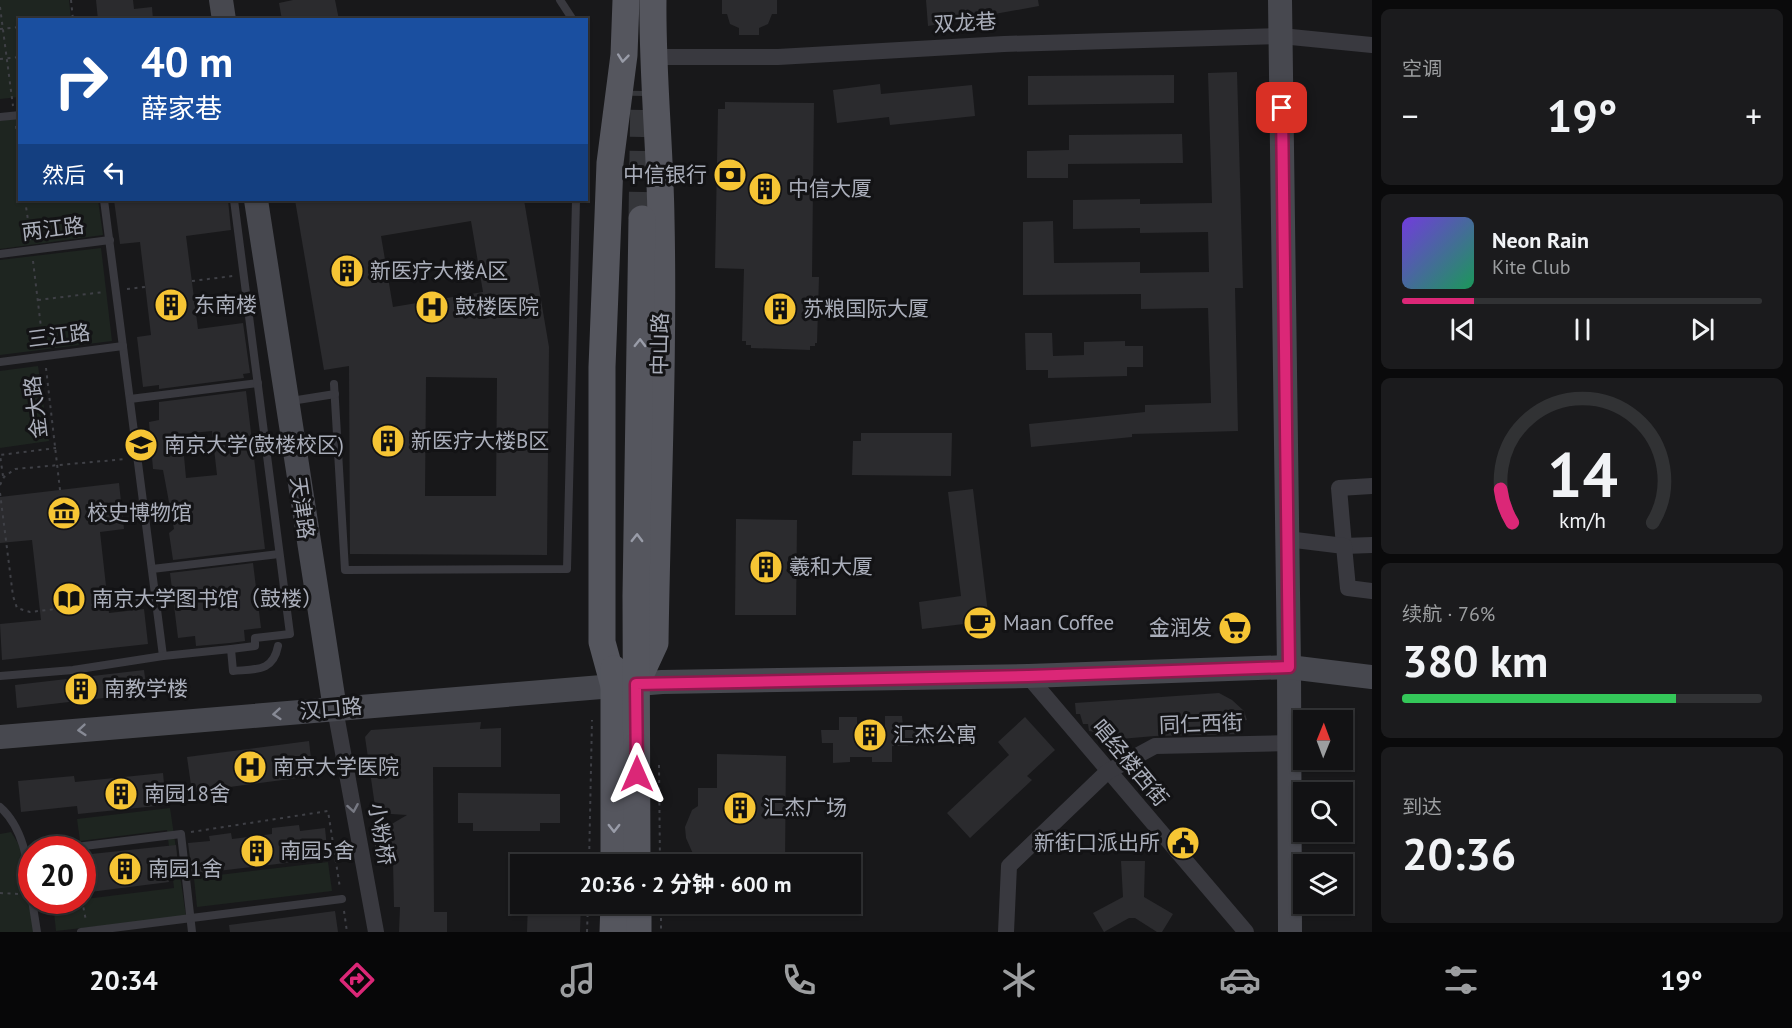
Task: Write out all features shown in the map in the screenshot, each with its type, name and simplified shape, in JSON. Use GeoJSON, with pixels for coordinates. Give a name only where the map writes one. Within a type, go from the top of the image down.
{"type":"FeatureCollection","features":[{"type":"Feature","properties":{"kind":"main road"},"geometry":{"type":"LineString","coordinates":[[626,0],[624,55],[610,164],[602,368],[602,642],[638,684]]}},
{"type":"Feature","properties":{"kind":"main road"},"geometry":{"type":"LineString","coordinates":[[615,854],[638,684],[633,218],[614,458],[638,684]]}},
{"type":"Feature","properties":{"kind":"main road"},"geometry":{"type":"LineString","coordinates":[[614,914],[614,932]]}},
{"type":"Feature","properties":{"kind":"street"},"geometry":{"type":"LineString","coordinates":[[221,0],[224,18]]}},
{"type":"Feature","properties":{"kind":"street"},"geometry":{"type":"LineString","coordinates":[[1280,0],[1289,667],[1290,932]]}},
{"type":"Feature","properties":{"kind":"street","name":"双龙巷"},"geometry":{"type":"LineString","coordinates":[[652,57],[778,57],[1004,44],[1281,36],[1372,45]]}},
{"type":"Feature","properties":{"kind":"street","name":"天津路"},"geometry":{"type":"LineString","coordinates":[[256,201],[335,709]]}},
{"type":"Feature","properties":{"kind":"street"},"geometry":{"type":"LineString","coordinates":[[1372,486],[1339,488],[1348,588],[1372,591]]}},
{"type":"Feature","properties":{"kind":"street"},"geometry":{"type":"LineString","coordinates":[[1287,539],[1344,546],[1372,545]]}},
{"type":"Feature","properties":{"kind":"street","name":"汉口路"},"geometry":{"type":"LineString","coordinates":[[0,737],[638,684],[1028,676],[1289,667],[1372,677]]}},
{"type":"Feature","properties":{"kind":"street","name":"唱经楼西街"},"geometry":{"type":"LineString","coordinates":[[1028,676],[1107,772],[1246,932]]}},
{"type":"Feature","properties":{"kind":"street","name":"小粉桥"},"geometry":{"type":"LineString","coordinates":[[335,709],[376,932]]}},
{"type":"Feature","properties":{"kind":"street","name":"同仁西街"},"geometry":{"type":"LineString","coordinates":[[1006,932],[1009,866],[1107,772],[1155,746],[1289,743]]}},
{"type":"Feature","properties":{"kind":"lane"},"geometry":{"type":"LineString","coordinates":[[560,0],[572,18]]}},
{"type":"Feature","properties":{"kind":"lane"},"geometry":{"type":"LineString","coordinates":[[638,854],[638,684],[655,643],[662,220],[657,96],[652,57],[653,0]]}},
{"type":"Feature","properties":{"kind":"lane"},"geometry":{"type":"LineString","coordinates":[[0,117],[17,115]]}},
{"type":"Feature","properties":{"kind":"lane"},"geometry":{"type":"LineString","coordinates":[[105,201],[163,656]]}},
{"type":"Feature","properties":{"kind":"lane"},"geometry":{"type":"LineString","coordinates":[[0,675],[73,670],[163,656],[255,646],[255,638],[290,634],[234,201]]}},
{"type":"Feature","properties":{"kind":"lane"},"geometry":{"type":"LineString","coordinates":[[334,384],[345,570],[567,569],[576,201]]}},
{"type":"Feature","properties":{"kind":"lane","name":"两江路"},"geometry":{"type":"LineString","coordinates":[[0,254],[110,240]]}},
{"type":"Feature","properties":{"kind":"lane","name":"三江路"},"geometry":{"type":"LineString","coordinates":[[0,362],[123,346]]}},
{"type":"Feature","properties":{"kind":"lane"},"geometry":{"type":"LineString","coordinates":[[130,399],[258,383]]}},
{"type":"Feature","properties":{"kind":"lane"},"geometry":{"type":"LineString","coordinates":[[287,401],[335,394]]}},
{"type":"Feature","properties":{"kind":"lane"},"geometry":{"type":"LineString","coordinates":[[152,569],[279,554]]}},
{"type":"Feature","properties":{"kind":"lane"},"geometry":{"type":"LineString","coordinates":[[231,649],[233,671],[267,666],[275,658],[278,646]]}},
{"type":"Feature","properties":{"kind":"lane"},"geometry":{"type":"LineString","coordinates":[[0,807],[20,836]]}},
{"type":"Feature","properties":{"kind":"lane"},"geometry":{"type":"LineString","coordinates":[[96,845],[181,834],[192,932]]}},
{"type":"Feature","properties":{"kind":"lane"},"geometry":{"type":"LineString","coordinates":[[84,932],[342,898]]}},
{"type":"Feature","properties":{"kind":"lane"},"geometry":{"type":"LineString","coordinates":[[34,914],[37,932]]}},
{"type":"Feature","properties":{"kind":"lane"},"geometry":{"type":"LineString","coordinates":[[638,914],[638,932]]}},
{"type":"Feature","properties":{"kind":"path"},"geometry":{"type":"LineString","coordinates":[[71,0],[74,18]]}},
{"type":"Feature","properties":{"kind":"path"},"geometry":{"type":"LineString","coordinates":[[0,7],[12,101]]}},
{"type":"Feature","properties":{"kind":"path"},"geometry":{"type":"LineString","coordinates":[[1,29],[18,27]]}},
{"type":"Feature","properties":{"kind":"path"},"geometry":{"type":"LineString","coordinates":[[0,59],[18,57]]}},
{"type":"Feature","properties":{"kind":"path"},"geometry":{"type":"LineString","coordinates":[[25,201],[31,240]]}},
{"type":"Feature","properties":{"kind":"path","name":"金大路"},"geometry":{"type":"LineString","coordinates":[[32,250],[60,490]]}},
{"type":"Feature","properties":{"kind":"path"},"geometry":{"type":"LineString","coordinates":[[192,282],[244,275]]}},
{"type":"Feature","properties":{"kind":"path"},"geometry":{"type":"LineString","coordinates":[[38,300],[145,287]]}},
{"type":"Feature","properties":{"kind":"path"},"geometry":{"type":"LineString","coordinates":[[0,485],[3,477],[0,455],[56,448]]}},
{"type":"Feature","properties":{"kind":"path"},"geometry":{"type":"LineString","coordinates":[[3,477],[15,469],[137,458]]}},
{"type":"Feature","properties":{"kind":"path"},"geometry":{"type":"LineString","coordinates":[[0,493],[13,596],[17,608],[30,612],[56,609]]}},
{"type":"Feature","properties":{"kind":"path"},"geometry":{"type":"LineString","coordinates":[[91,605],[155,598]]}},
{"type":"Feature","properties":{"kind":"path"},"geometry":{"type":"LineString","coordinates":[[589,854],[592,710]]}},
{"type":"Feature","properties":{"kind":"path"},"geometry":{"type":"LineString","coordinates":[[659,760],[660,854]]}},
{"type":"Feature","properties":{"kind":"path"},"geometry":{"type":"LineString","coordinates":[[181,834],[328,811],[347,932]]}},
{"type":"Feature","properties":{"kind":"path"},"geometry":{"type":"LineString","coordinates":[[0,893],[18,893]]}},
{"type":"Feature","properties":{"kind":"path"},"geometry":{"type":"LineString","coordinates":[[83,914],[84,932]]}},
{"type":"Feature","properties":{"kind":"path"},"geometry":{"type":"LineString","coordinates":[[587,932],[588,914]]}},
{"type":"Feature","properties":{"kind":"path"},"geometry":{"type":"LineString","coordinates":[[661,914],[661,932]]}},
{"type":"Feature","properties":{"kind":"shaded area"},"geometry":{"type":"Polygon","coordinates":[[[0,0],[69,0],[71,18],[18,18],[18,97],[0,99],[0,0]]]}},
{"type":"Feature","properties":{"kind":"shaded area"},"geometry":{"type":"Polygon","coordinates":[[[18,118],[18,201],[98,201],[103,235],[0,249],[0,121],[18,118]]]}},
{"type":"Feature","properties":{"kind":"shaded area"},"geometry":{"type":"Polygon","coordinates":[[[101,248],[112,341],[0,355],[0,260],[101,248]]]}},
{"type":"Feature","properties":{"kind":"shaded area"},"geometry":{"type":"Polygon","coordinates":[[[38,366],[49,441],[0,448],[0,371],[38,366]]]}},
{"type":"Feature","properties":{"kind":"shaded area"},"geometry":{"type":"Polygon","coordinates":[[[170,808],[186,916],[56,931],[54,914],[96,914],[96,898],[174,888],[167,830],[96,839],[96,836],[79,836],[77,819],[170,808]]]}},
{"type":"Feature","properties":{"kind":"shaded area"},"geometry":{"type":"Polygon","coordinates":[[[11,832],[18,843],[18,914],[32,914],[34,932],[0,932],[0,834],[11,832]]]}},
{"type":"Feature","properties":{"kind":"shaded area"},"geometry":{"type":"Polygon","coordinates":[[[328,862],[332,891],[197,907],[194,878],[328,862]]]}},
{"type":"Feature","properties":{"kind":"building"},"geometry":{"type":"Polygon","coordinates":[[[96,0],[133,0],[134,9],[152,7],[153,18],[98,18],[96,0]]]}},
{"type":"Feature","properties":{"kind":"building"},"geometry":{"type":"Polygon","coordinates":[[[293,0],[335,0],[339,18],[282,18],[279,3],[293,0]]]}},
{"type":"Feature","properties":{"kind":"building"},"geometry":{"type":"Polygon","coordinates":[[[722,0],[777,0],[777,14],[772,14],[768,24],[759,28],[759,35],[739,35],[739,28],[730,24],[727,14],[722,14],[722,0]]]}},
{"type":"Feature","properties":{"kind":"building"},"geometry":{"type":"Polygon","coordinates":[[[926,0],[1038,0],[1039,6],[928,26],[926,0]]]}},
{"type":"Feature","properties":{"kind":"building"},"geometry":{"type":"Polygon","coordinates":[[[1237,72],[1243,288],[1235,288],[1238,431],[1132,434],[1132,437],[1031,447],[1029,424],[1145,412],[1145,405],[1211,403],[1208,308],[1141,309],[1141,294],[1023,295],[1023,222],[1053,221],[1054,263],[1140,262],[1140,273],[1209,272],[1208,232],[1140,233],[1140,228],[1073,229],[1073,200],[1140,199],[1140,204],[1212,203],[1208,73],[1237,72]]]}},
{"type":"Feature","properties":{"kind":"building"},"geometry":{"type":"Polygon","coordinates":[[[1174,75],[1174,103],[1028,105],[1028,76],[1174,75]]]}},
{"type":"Feature","properties":{"kind":"building"},"geometry":{"type":"Polygon","coordinates":[[[880,84],[881,94],[972,85],[975,116],[890,125],[889,117],[837,123],[833,90],[880,84]]]}},
{"type":"Feature","properties":{"kind":"building","name":"中信大厦"},"geometry":{"type":"Polygon","coordinates":[[[725,102],[814,103],[812,277],[819,277],[817,343],[815,346],[810,346],[810,350],[751,348],[751,345],[746,345],[746,341],[742,341],[744,269],[715,268],[718,109],[725,109],[725,102]]]}},
{"type":"Feature","properties":{"kind":"building"},"geometry":{"type":"Polygon","coordinates":[[[1182,134],[1183,163],[1068,164],[1068,178],[1027,178],[1027,151],[1069,150],[1069,135],[1182,134]]]}},
{"type":"Feature","properties":{"kind":"building","name":"东南楼"},"geometry":{"type":"Polygon","coordinates":[[[114,201],[228,201],[231,230],[186,236],[198,329],[243,323],[250,373],[243,374],[244,378],[159,389],[159,385],[143,387],[137,337],[151,335],[140,242],[120,244],[114,201]]]}},
{"type":"Feature","properties":{"kind":"building"},"geometry":{"type":"Polygon","coordinates":[[[295,201],[524,201],[549,347],[547,555],[350,554],[349,366],[324,370],[295,201]],[[471,221],[381,236],[393,307],[483,292],[471,221]],[[426,377],[425,496],[496,496],[497,378],[426,377]]]}},
{"type":"Feature","properties":{"kind":"building"},"geometry":{"type":"Polygon","coordinates":[[[1025,333],[1052,333],[1053,356],[1084,355],[1084,342],[1125,341],[1125,346],[1143,346],[1143,367],[1127,367],[1127,376],[1048,378],[1048,370],[1026,370],[1025,333]]]}},
{"type":"Feature","properties":{"kind":"building"},"geometry":{"type":"Polygon","coordinates":[[[246,391],[265,549],[173,560],[169,533],[174,529],[163,470],[153,469],[149,422],[159,420],[159,402],[246,391]],[[212,431],[182,434],[186,478],[217,475],[212,431]]]}},
{"type":"Feature","properties":{"kind":"building"},"geometry":{"type":"Polygon","coordinates":[[[861,433],[952,433],[951,476],[852,475],[853,441],[861,441],[861,433]]]}},
{"type":"Feature","properties":{"kind":"building"},"geometry":{"type":"Polygon","coordinates":[[[119,483],[124,529],[100,532],[109,613],[144,609],[148,644],[2,660],[0,624],[41,620],[32,540],[0,543],[0,497],[119,483]]]}},
{"type":"Feature","properties":{"kind":"building"},"geometry":{"type":"Polygon","coordinates":[[[973,489],[989,621],[922,629],[919,602],[961,596],[948,492],[973,489]]]}},
{"type":"Feature","properties":{"kind":"building","name":"羲和大厦"},"geometry":{"type":"Polygon","coordinates":[[[736,519],[797,520],[796,615],[735,615],[736,519]]]}},
{"type":"Feature","properties":{"kind":"building"},"geometry":{"type":"Polygon","coordinates":[[[253,563],[261,628],[244,630],[245,641],[230,643],[196,646],[195,636],[178,638],[170,573],[253,563]]]}},
{"type":"Feature","properties":{"kind":"building","name":"南教学楼"},"geometry":{"type":"Polygon","coordinates":[[[144,670],[147,693],[17,708],[15,685],[144,670]]]}},
{"type":"Feature","properties":{"kind":"building"},"geometry":{"type":"Polygon","coordinates":[[[1219,693],[1232,700],[1244,711],[1247,720],[1241,721],[1241,734],[1155,736],[1097,741],[1095,732],[1089,731],[1088,724],[1083,724],[1080,714],[1076,714],[1075,703],[1219,693]]]}},
{"type":"Feature","properties":{"kind":"building","name":"汇杰公寓"},"geometry":{"type":"Polygon","coordinates":[[[885,716],[902,716],[903,727],[917,727],[917,741],[908,741],[908,746],[892,746],[892,762],[872,762],[872,757],[850,757],[850,762],[833,763],[833,743],[822,743],[821,730],[839,730],[839,717],[857,717],[857,729],[885,729],[885,716]]]}},
{"type":"Feature","properties":{"kind":"building"},"geometry":{"type":"Polygon","coordinates":[[[1025,717],[1055,750],[1027,776],[1032,780],[970,838],[947,813],[1009,755],[998,742],[1025,717]]]}},
{"type":"Feature","properties":{"kind":"building"},"geometry":{"type":"Polygon","coordinates":[[[481,722],[480,729],[501,728],[501,767],[433,767],[434,912],[447,912],[447,932],[399,932],[400,907],[394,907],[393,861],[385,861],[385,851],[376,851],[373,835],[407,815],[376,813],[365,737],[371,730],[481,722]]]}},
{"type":"Feature","properties":{"kind":"building","name":"南京大学医院"},"geometry":{"type":"Polygon","coordinates":[[[309,741],[313,776],[192,792],[187,757],[309,741]]]}},
{"type":"Feature","properties":{"kind":"building","name":"汇杰广场"},"geometry":{"type":"Polygon","coordinates":[[[717,754],[786,756],[785,854],[693,854],[686,838],[685,827],[692,810],[698,806],[698,788],[717,788],[717,754]]]}},
{"type":"Feature","properties":{"kind":"building","name":"南园18舍"},"geometry":{"type":"Polygon","coordinates":[[[163,773],[166,805],[78,814],[77,806],[21,812],[18,781],[74,776],[75,782],[163,773]]]}},
{"type":"Feature","properties":{"kind":"building"},"geometry":{"type":"Polygon","coordinates":[[[458,793],[560,794],[560,823],[540,823],[540,831],[473,831],[473,823],[458,823],[458,793]]]}},
{"type":"Feature","properties":{"kind":"building","name":"南园5舍"},"geometry":{"type":"Polygon","coordinates":[[[299,825],[300,831],[325,828],[328,858],[192,874],[188,843],[210,841],[209,836],[231,833],[232,839],[272,834],[272,828],[299,825]]]}},
{"type":"Feature","properties":{"kind":"building","name":"南园1舍"},"geometry":{"type":"Polygon","coordinates":[[[176,845],[179,876],[168,877],[169,882],[96,891],[96,854],[176,845]]]}},
{"type":"Feature","properties":{"kind":"building"},"geometry":{"type":"Polygon","coordinates":[[[1121,861],[1145,861],[1144,897],[1173,914],[1162,932],[1157,932],[1135,918],[1129,918],[1104,932],[1093,913],[1123,897],[1121,861]]]}},
{"type":"Feature","properties":{"kind":"building"},"geometry":{"type":"Polygon","coordinates":[[[335,911],[338,932],[230,932],[229,925],[335,911]]]}},
{"type":"Feature","properties":{"kind":"building"},"geometry":{"type":"Polygon","coordinates":[[[528,914],[581,914],[580,932],[527,932],[528,914]]]}},
{"type":"Feature","properties":{"kind":"tunnel"},"geometry":{"type":"LineString","coordinates":[[642,219],[644,91]]}},
{"type":"Feature","properties":{"kind":"place","name":"中信银行"},"geometry":{"type":"Point","coordinates":[730,175]}},
{"type":"Feature","properties":{"kind":"place","name":"中信大厦"},"geometry":{"type":"Point","coordinates":[765,189]}},
{"type":"Feature","properties":{"kind":"place","name":"新医疗大楼A区"},"geometry":{"type":"Point","coordinates":[347,271]}},
{"type":"Feature","properties":{"kind":"place","name":"东南楼"},"geometry":{"type":"Point","coordinates":[171,305]}},
{"type":"Feature","properties":{"kind":"place","name":"鼓楼医院"},"geometry":{"type":"Point","coordinates":[432,307]}},
{"type":"Feature","properties":{"kind":"place","name":"苏粮国际大厦"},"geometry":{"type":"Point","coordinates":[780,309]}},
{"type":"Feature","properties":{"kind":"place","name":"新医疗大楼B区"},"geometry":{"type":"Point","coordinates":[388,441]}},
{"type":"Feature","properties":{"kind":"place","name":"南京大学(鼓楼校区)"},"geometry":{"type":"Point","coordinates":[141,445]}},
{"type":"Feature","properties":{"kind":"place","name":"校史博物馆"},"geometry":{"type":"Point","coordinates":[64,513]}},
{"type":"Feature","properties":{"kind":"place","name":"羲和大厦"},"geometry":{"type":"Point","coordinates":[766,567]}},
{"type":"Feature","properties":{"kind":"place","name":"南京大学图书馆（鼓楼）"},"geometry":{"type":"Point","coordinates":[69,599]}},
{"type":"Feature","properties":{"kind":"place","name":"Maan Coffee"},"geometry":{"type":"Point","coordinates":[980,623]}},
{"type":"Feature","properties":{"kind":"place","name":"金润发"},"geometry":{"type":"Point","coordinates":[1235,628]}},
{"type":"Feature","properties":{"kind":"place","name":"南教学楼"},"geometry":{"type":"Point","coordinates":[81,689]}},
{"type":"Feature","properties":{"kind":"place","name":"汇杰公寓"},"geometry":{"type":"Point","coordinates":[870,735]}},
{"type":"Feature","properties":{"kind":"place","name":"南京大学医院"},"geometry":{"type":"Point","coordinates":[250,767]}},
{"type":"Feature","properties":{"kind":"place","name":"南园18舍"},"geometry":{"type":"Point","coordinates":[121,794]}},
{"type":"Feature","properties":{"kind":"place","name":"汇杰广场"},"geometry":{"type":"Point","coordinates":[740,808]}},
{"type":"Feature","properties":{"kind":"place","name":"新街口派出所"},"geometry":{"type":"Point","coordinates":[1183,843]}},
{"type":"Feature","properties":{"kind":"place","name":"南园5舍"},"geometry":{"type":"Point","coordinates":[257,851]}},
{"type":"Feature","properties":{"kind":"place","name":"南园1舍"},"geometry":{"type":"Point","coordinates":[125,869]}},
{"type":"Feature","properties":{"kind":"route"},"geometry":{"type":"LineString","coordinates":[[637,774],[636,684],[1028,676],[1289,667],[1282,108]]}}]}
